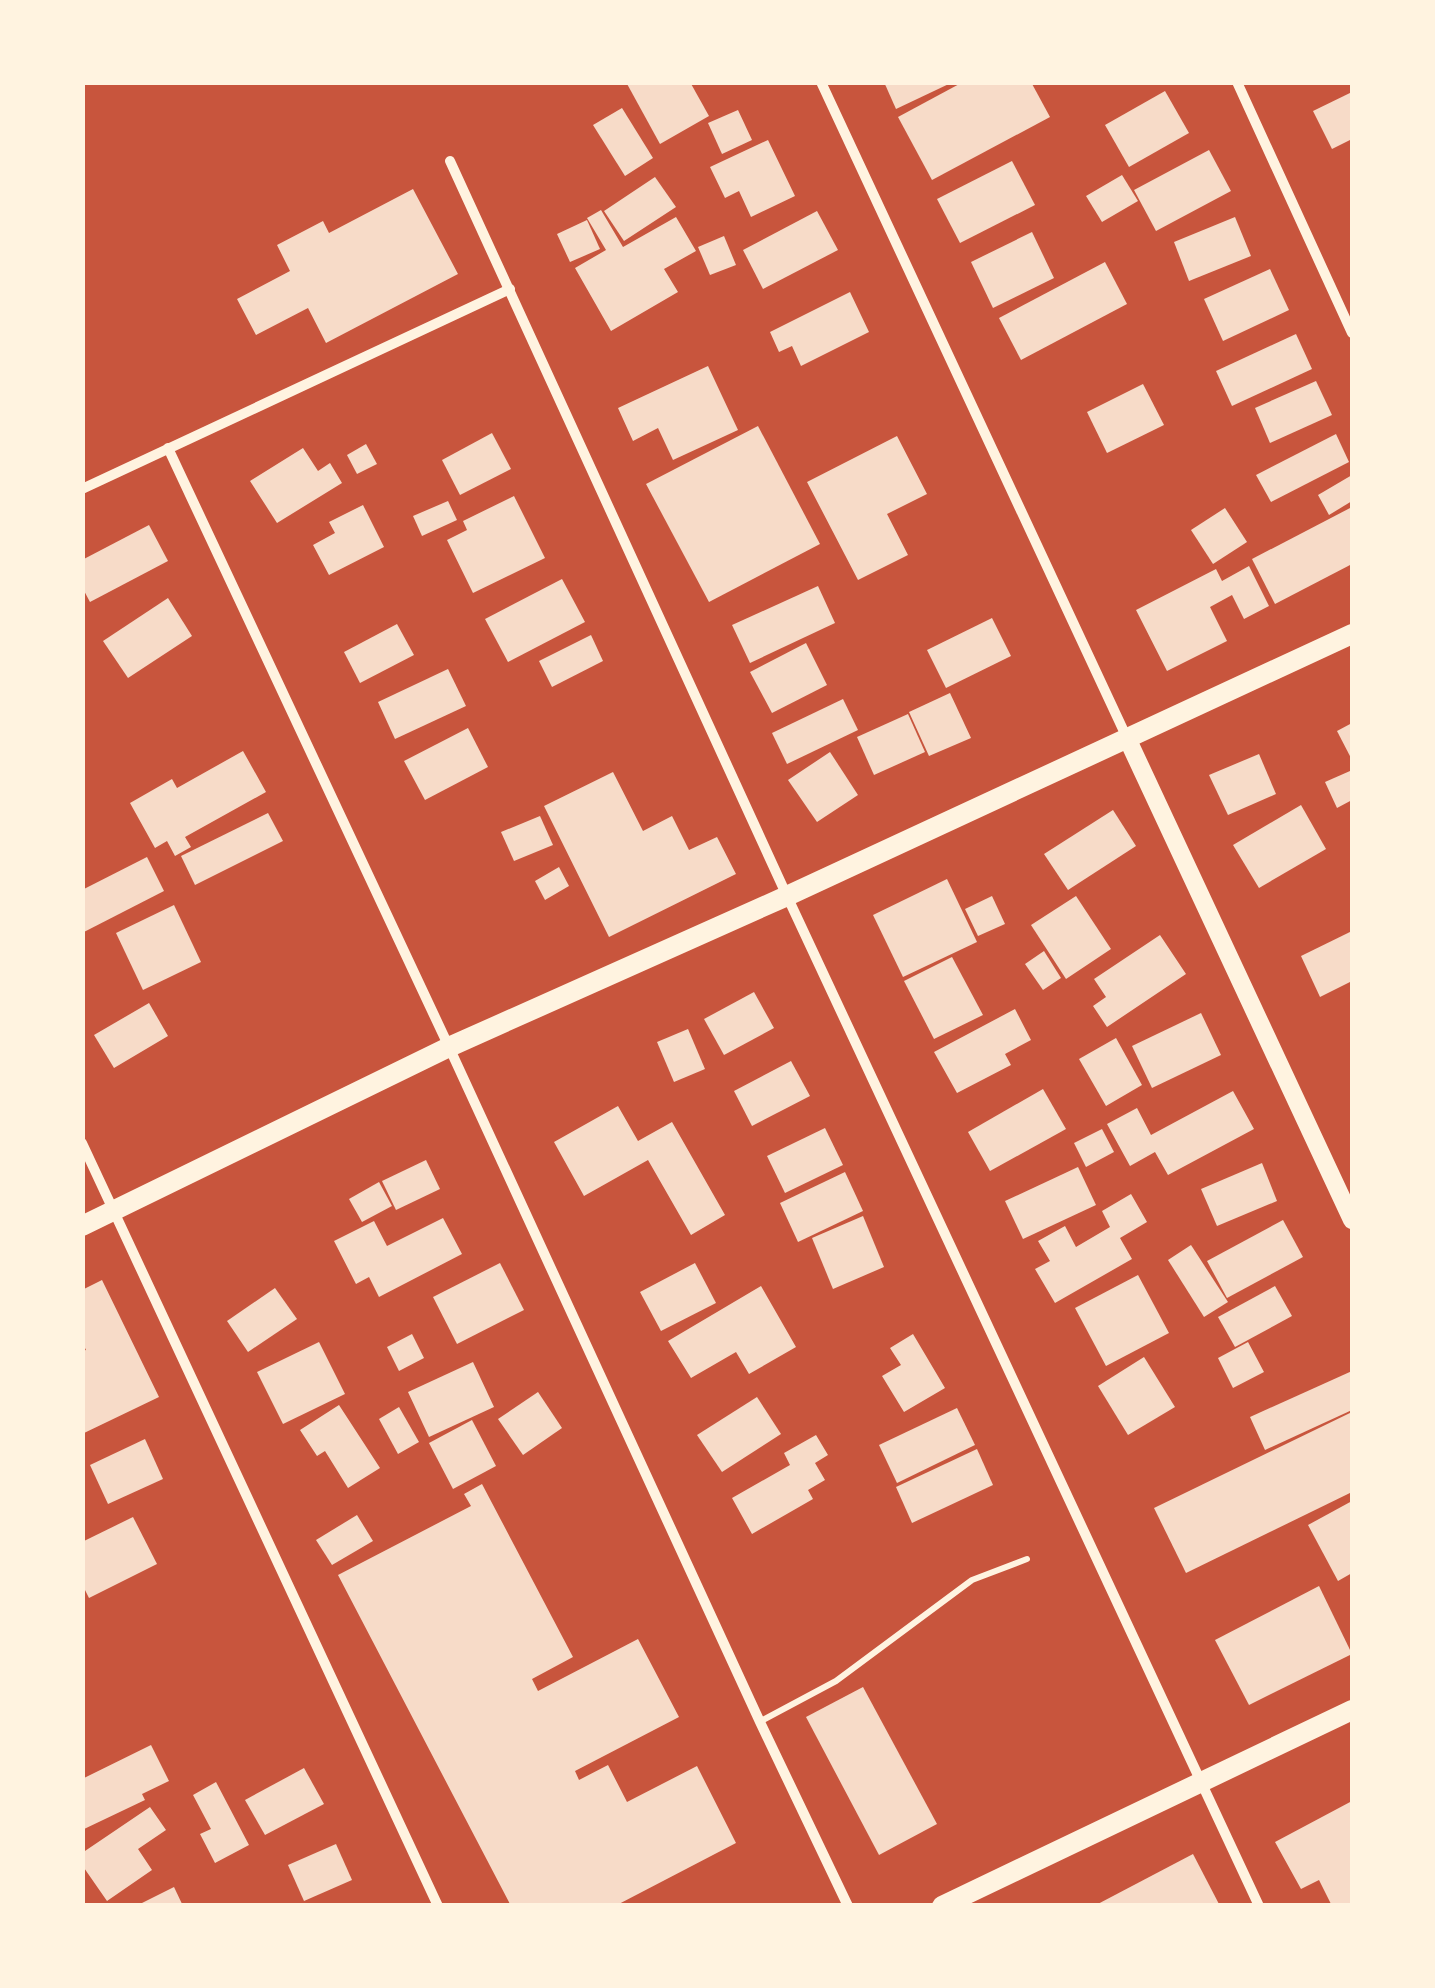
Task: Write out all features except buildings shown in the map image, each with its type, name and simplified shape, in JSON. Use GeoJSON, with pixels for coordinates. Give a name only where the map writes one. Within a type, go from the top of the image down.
{"type":"FeatureCollection","features":[{"type":"Feature","properties":{"kind":"main road"},"geometry":{"type":"LineString","coordinates":[[82,1226],[449,1047],[787,896],[1352,634]]}},
{"type":"Feature","properties":{"kind":"main road"},"geometry":{"type":"LineString","coordinates":[[942,1906],[1352,1710]]}},
{"type":"Feature","properties":{"kind":"street"},"geometry":{"type":"LineString","coordinates":[[821,82],[1352,1220]]}},
{"type":"Feature","properties":{"kind":"street"},"geometry":{"type":"LineString","coordinates":[[1236,82],[1352,333]]}},
{"type":"Feature","properties":{"kind":"street"},"geometry":{"type":"LineString","coordinates":[[450,161],[787,896],[1258,1906]]}},
{"type":"Feature","properties":{"kind":"street"},"geometry":{"type":"LineString","coordinates":[[82,489],[510,289]]}},
{"type":"Feature","properties":{"kind":"street"},"geometry":{"type":"LineString","coordinates":[[168,448],[848,1906]]}},
{"type":"Feature","properties":{"kind":"street"},"geometry":{"type":"LineString","coordinates":[[82,1144],[438,1906]]}},
{"type":"Feature","properties":{"kind":"lane"},"geometry":{"type":"LineString","coordinates":[[760,1722],[836,1681],[972,1580],[1027,1559]]}}]}
